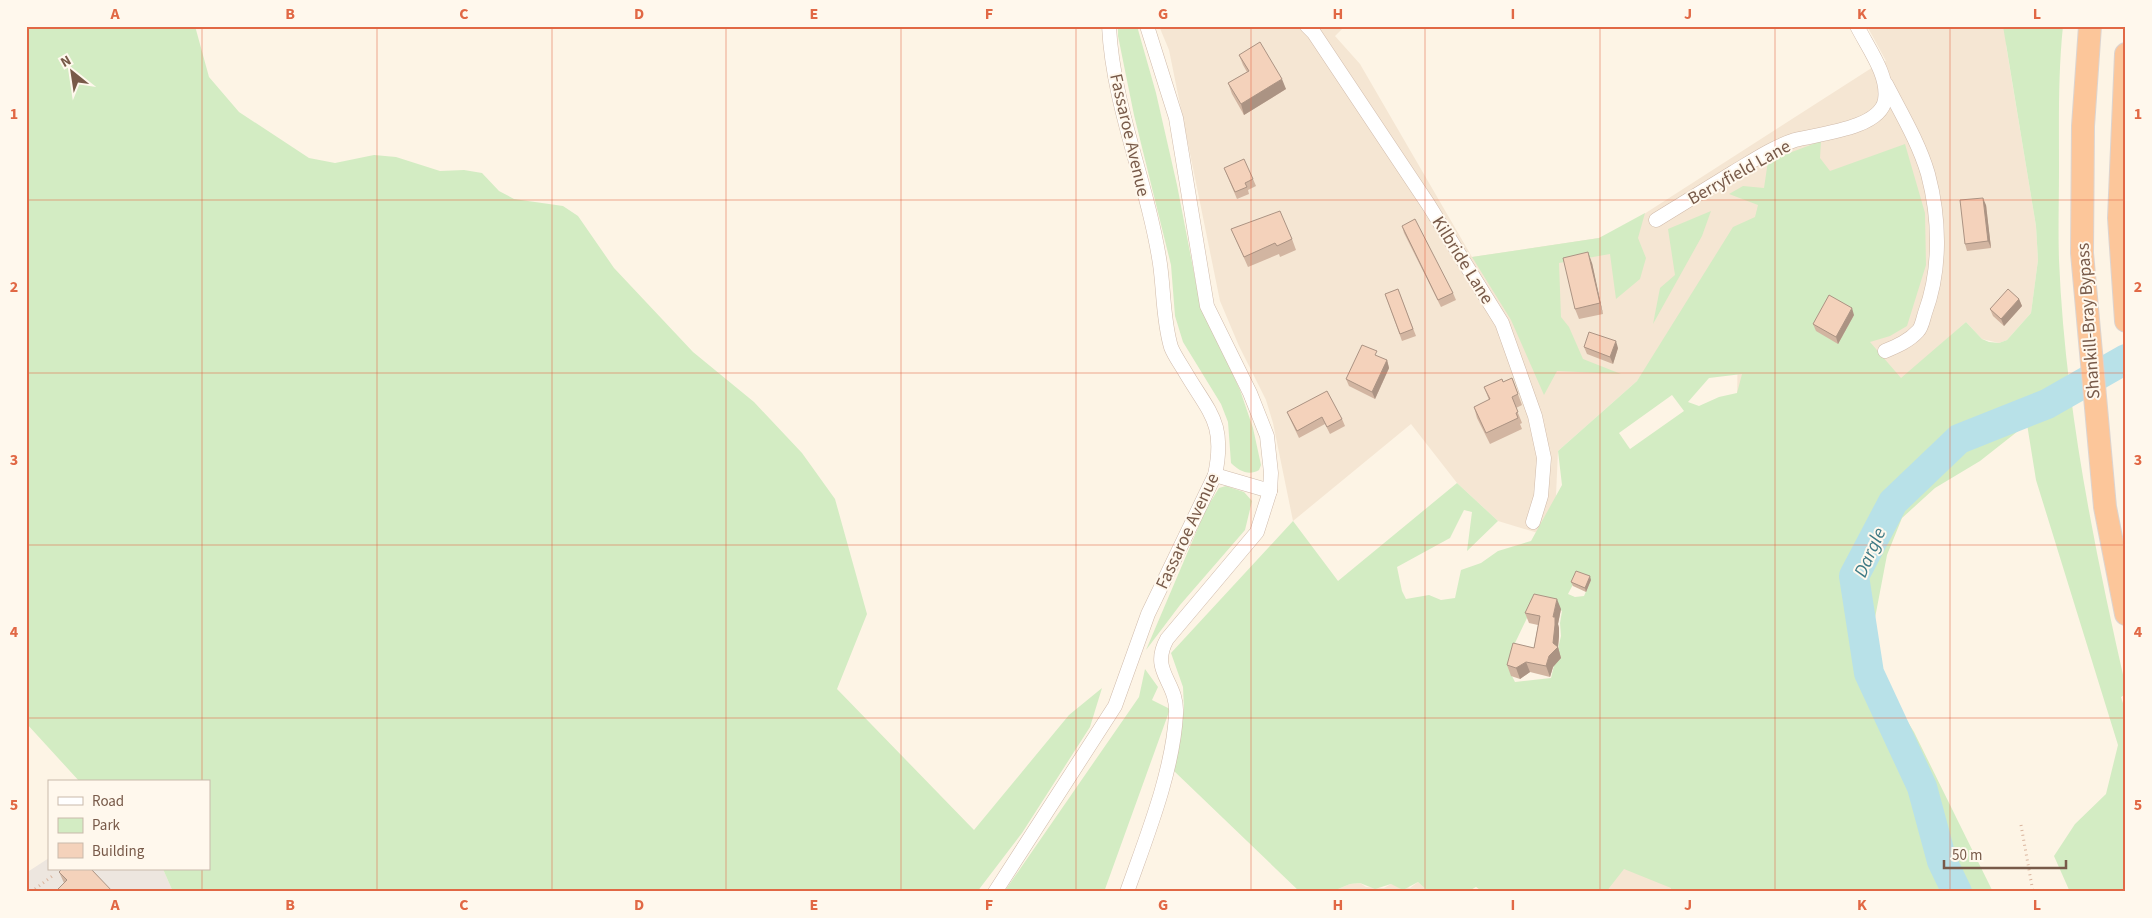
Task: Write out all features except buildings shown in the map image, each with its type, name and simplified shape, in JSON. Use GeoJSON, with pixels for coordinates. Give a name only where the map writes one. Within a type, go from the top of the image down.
{"type":"FeatureCollection","features":[{"type":"Feature","properties":{"kind":"highway","name":"Shankill-Bray Bypass"},"geometry":{"type":"LineString","coordinates":[[2090,26],[2083,126],[2082,252],[2105,507],[2126,614]]}},
{"type":"Feature","properties":{"kind":"highway"},"geometry":{"type":"LineString","coordinates":[[2126,54],[2120,218],[2126,321]]}},
{"type":"Feature","properties":{"kind":"street","name":"Fassaroe Avenue"},"geometry":{"type":"LineString","coordinates":[[995,892],[1115,706],[1148,614],[1215,475],[1219,454],[1219,436],[1213,416],[1172,350],[1166,329],[1160,264],[1121,107],[1109,26]]}},
{"type":"Feature","properties":{"kind":"street"},"geometry":{"type":"LineString","coordinates":[[1127,892],[1152,820],[1172,745],[1176,712],[1172,688],[1160,661],[1160,651],[1168,638],[1257,532],[1270,491],[1271,474],[1267,436],[1250,393],[1208,306],[1176,118],[1147,26]]}},
{"type":"Feature","properties":{"kind":"street","name":"Kilbride Lane"},"geometry":{"type":"LineString","coordinates":[[1307,26],[1314,33],[1428,204],[1502,323],[1535,416],[1544,458],[1541,496],[1533,522]]}},
{"type":"Feature","properties":{"kind":"street"},"geometry":{"type":"LineString","coordinates":[[1857,26],[1911,134],[1928,173],[1936,214],[1937,251],[1931,297],[1919,330],[1904,343],[1886,351]]}},
{"type":"Feature","properties":{"kind":"street","name":"Berryfield Lane"},"geometry":{"type":"LineString","coordinates":[[1656,220],[1783,144],[1814,135],[1840,132],[1864,121],[1878,111],[1885,101],[1884,81]]}},
{"type":"Feature","properties":{"kind":"street"},"geometry":{"type":"LineString","coordinates":[[1215,475],[1270,491]]}},
{"type":"Feature","properties":{"kind":"path"},"geometry":{"type":"LineString","coordinates":[[2021,825],[2033,892]]}},
{"type":"Feature","properties":{"kind":"path"},"geometry":{"type":"LineString","coordinates":[[31,892],[55,874]]}},
{"type":"Feature","properties":{"kind":"shaded area"},"geometry":{"type":"Polygon","coordinates":[[[1159,26],[1345,26],[1335,36],[1360,64],[1472,257],[1599,238],[1627,225],[1870,69],[1886,61],[1867,26],[2008,26],[2006,45],[2036,226],[2038,260],[2031,313],[2007,340],[1999,343],[1982,339],[1966,322],[1902,379],[1737,410],[1739,232],[1637,381],[1558,451],[1555,518],[1541,534],[1498,521],[1457,483],[1411,424],[1293,521],[1273,423],[1266,400],[1239,346],[1220,301],[1169,50],[1159,26]]]}},
{"type":"Feature","properties":{"kind":"shaded area"},"geometry":{"type":"Polygon","coordinates":[[[1700,842],[1718,892],[1557,892],[1700,842]]]}},
{"type":"Feature","properties":{"kind":"shaded area"},"geometry":{"type":"Polygon","coordinates":[[[48,859],[48,870],[163,870],[173,892],[26,892],[26,873],[48,859]]]}},
{"type":"Feature","properties":{"kind":"shaded area"},"geometry":{"type":"Polygon","coordinates":[[[1418,882],[1429,892],[1331,892],[1350,884],[1360,883],[1366,887],[1384,888],[1391,884],[1410,888],[1418,882]]]}},
{"type":"Feature","properties":{"kind":"green space"},"geometry":{"type":"Polygon","coordinates":[[[26,26],[195,26],[209,77],[239,112],[309,158],[335,163],[374,155],[396,157],[440,171],[464,170],[482,173],[499,191],[514,199],[563,206],[578,216],[614,268],[693,352],[754,402],[802,453],[835,499],[867,614],[837,689],[974,830],[1069,715],[1102,688],[1090,727],[1022,833],[977,892],[173,892],[163,870],[210,870],[210,780],[78,780],[26,723],[26,26]]]}},
{"type":"Feature","properties":{"kind":"green space"},"geometry":{"type":"Polygon","coordinates":[[[1118,26],[1137,26],[1156,93],[1177,185],[1200,304],[1240,390],[1253,428],[1261,465],[1259,470],[1252,473],[1244,472],[1231,463],[1228,422],[1221,404],[1183,342],[1175,316],[1171,265],[1134,115],[1118,36],[1118,26]]]}},
{"type":"Feature","properties":{"kind":"green space"},"geometry":{"type":"Polygon","coordinates":[[[2003,26],[2063,26],[2059,98],[2059,260],[2062,314],[2074,422],[2092,529],[2126,688],[2126,694],[2121,697],[2126,713],[2126,892],[2070,892],[2054,856],[2075,824],[2106,794],[2118,745],[2036,480],[2027,424],[1980,461],[1935,488],[1902,518],[1887,555],[1875,618],[1885,685],[1914,732],[1993,892],[1671,892],[1671,888],[1624,869],[1606,892],[1483,892],[1476,887],[1467,892],[1429,892],[1418,882],[1403,890],[1391,884],[1375,889],[1360,883],[1350,884],[1331,892],[1300,892],[1174,771],[1184,709],[1183,687],[1171,653],[1293,521],[1338,581],[1457,483],[1498,521],[1467,551],[1472,512],[1464,510],[1450,538],[1397,567],[1402,591],[1406,599],[1429,595],[1441,600],[1455,598],[1461,570],[1481,563],[1498,551],[1531,541],[1562,485],[1558,451],[1637,381],[1733,227],[1755,217],[1758,205],[1729,194],[1743,186],[1764,188],[1768,161],[1821,141],[1820,158],[1830,171],[1905,144],[1925,213],[1926,265],[1907,326],[1890,336],[1870,342],[1901,378],[1966,322],[1982,339],[1999,343],[2007,340],[2031,313],[2038,260],[2036,226],[2003,26]],[[1742,374],[1709,378],[1688,402],[1699,406],[1719,397],[1737,393],[1742,374]],[[1672,395],[1619,433],[1630,449],[1684,411],[1672,395]],[[1578,575],[1568,594],[1575,597],[1584,596],[1591,580],[1578,575]],[[1538,595],[1515,643],[1510,672],[1515,682],[1551,678],[1561,636],[1560,623],[1562,611],[1538,595]]]}},
{"type":"Feature","properties":{"kind":"green space"},"geometry":{"type":"Polygon","coordinates":[[[1711,211],[1702,236],[1653,324],[1660,288],[1675,275],[1668,229],[1711,211]]]}},
{"type":"Feature","properties":{"kind":"green space"},"geometry":{"type":"Polygon","coordinates":[[[1645,213],[1638,238],[1646,258],[1640,279],[1616,299],[1610,254],[1559,263],[1561,317],[1569,327],[1583,359],[1621,374],[1557,371],[1544,395],[1511,320],[1472,257],[1599,238],[1645,213]]]}},
{"type":"Feature","properties":{"kind":"green space"},"geometry":{"type":"Polygon","coordinates":[[[1226,486],[1244,492],[1252,501],[1245,530],[1180,605],[1146,650],[1206,509],[1219,488],[1226,486]]]}},
{"type":"Feature","properties":{"kind":"green space"},"geometry":{"type":"Polygon","coordinates":[[[1145,669],[1158,687],[1152,700],[1170,709],[1104,892],[1004,892],[1139,697],[1145,669]]]}},
{"type":"Feature","properties":{"kind":"waterway","name":"Dargle"},"geometry":{"type":"LineString","coordinates":[[1957,892],[1942,861],[1922,787],[1869,673],[1854,576],[1893,502],[1959,439],[2047,404],[2126,359]]}}]}
